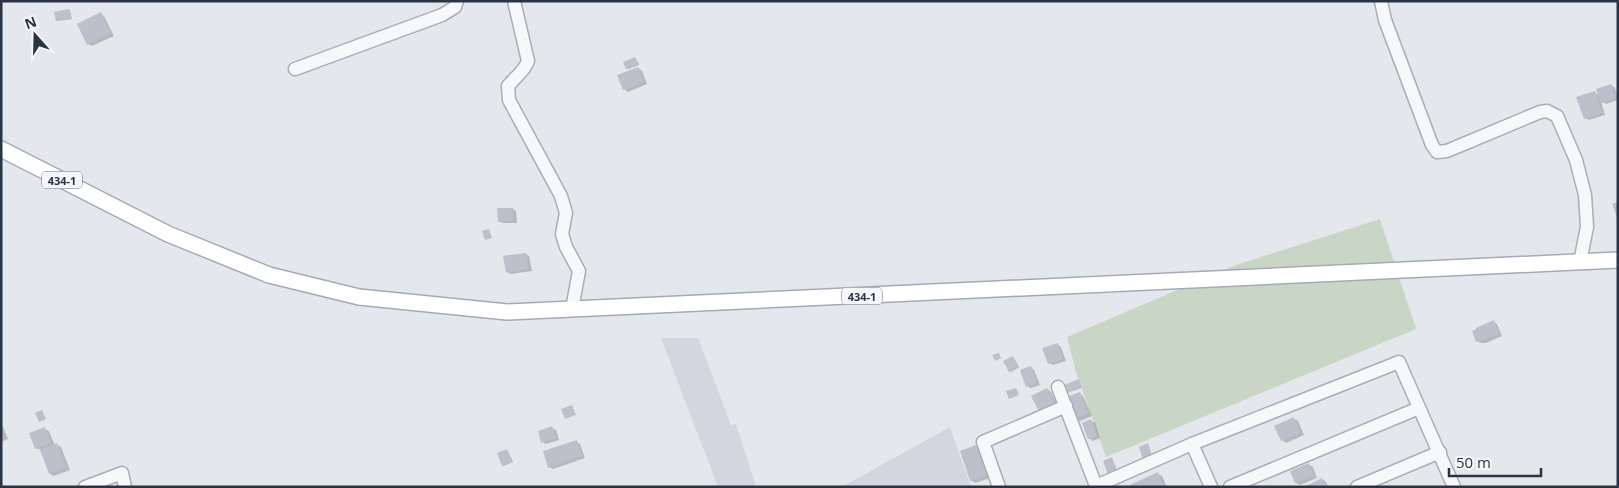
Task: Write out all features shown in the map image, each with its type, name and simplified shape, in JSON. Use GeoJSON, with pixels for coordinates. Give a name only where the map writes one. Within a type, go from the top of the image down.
{"type":"FeatureCollection","features":[{"type":"Feature","properties":{"kind":"main road","name":"434-1"},"geometry":{"type":"LineString","coordinates":[[1,149],[168,234],[269,275],[358,297],[507,312],[1618,260]]}},
{"type":"Feature","properties":{"kind":"street"},"geometry":{"type":"LineString","coordinates":[[295,69],[442,15],[455,7],[457,1]]}},
{"type":"Feature","properties":{"kind":"street"},"geometry":{"type":"LineString","coordinates":[[514,1],[528,61],[525,69],[508,86],[509,100],[561,196],[566,213],[562,234],[566,247],[579,271],[572,309]]}},
{"type":"Feature","properties":{"kind":"street"},"geometry":{"type":"LineString","coordinates":[[1380,1],[1385,20],[1435,151],[1447,150],[1540,112],[1548,111],[1558,116],[1576,160],[1586,195],[1587,227],[1580,262]]}},
{"type":"Feature","properties":{"kind":"street"},"geometry":{"type":"LineString","coordinates":[[1058,387],[1096,486],[1192,444],[1399,362],[1454,487]]}},
{"type":"Feature","properties":{"kind":"street"},"geometry":{"type":"LineString","coordinates":[[999,487],[983,442],[1066,406]]}},
{"type":"Feature","properties":{"kind":"street"},"geometry":{"type":"LineString","coordinates":[[1230,487],[1419,408]]}},
{"type":"Feature","properties":{"kind":"street"},"geometry":{"type":"LineString","coordinates":[[1192,444],[1210,487]]}},
{"type":"Feature","properties":{"kind":"street"},"geometry":{"type":"LineString","coordinates":[[1357,487],[1440,452]]}},
{"type":"Feature","properties":{"kind":"street"},"geometry":{"type":"LineString","coordinates":[[84,487],[122,473],[125,487]]}},
{"type":"Feature","properties":{"kind":"shaded area"},"geometry":{"type":"Polygon","coordinates":[[[661,338],[698,338],[731,425],[736,424],[756,487],[718,487],[661,338]]]}},
{"type":"Feature","properties":{"kind":"shaded area"},"geometry":{"type":"Polygon","coordinates":[[[950,427],[971,487],[842,487],[950,427]]]}},
{"type":"Feature","properties":{"kind":"green space"},"geometry":{"type":"Polygon","coordinates":[[[1380,219],[1416,329],[1106,457],[1076,372],[1067,337],[1236,265],[1380,219]]]}},
{"type":"Feature","properties":{"kind":"building"},"geometry":{"type":"Polygon","coordinates":[[[69,9],[71,18],[56,21],[54,12],[69,9]]]}},
{"type":"Feature","properties":{"kind":"building"},"geometry":{"type":"Polygon","coordinates":[[[101,12],[111,33],[87,45],[77,24],[101,12]]]}},
{"type":"Feature","properties":{"kind":"building"},"geometry":{"type":"Polygon","coordinates":[[[635,57],[639,64],[626,69],[623,62],[635,57]]]}},
{"type":"Feature","properties":{"kind":"building"},"geometry":{"type":"Polygon","coordinates":[[[638,67],[644,82],[623,90],[617,75],[638,67]]]}},
{"type":"Feature","properties":{"kind":"building"},"geometry":{"type":"Polygon","coordinates":[[[1611,84],[1616,98],[1601,103],[1596,89],[1611,84]]]}},
{"type":"Feature","properties":{"kind":"building"},"geometry":{"type":"Polygon","coordinates":[[[1595,91],[1602,113],[1584,119],[1576,97],[1595,91]]]}},
{"type":"Feature","properties":{"kind":"building"},"geometry":{"type":"Polygon","coordinates":[[[1618,202],[1618,219],[1612,204],[1618,202]]]}},
{"type":"Feature","properties":{"kind":"building"},"geometry":{"type":"Polygon","coordinates":[[[497,208],[513,208],[513,221],[498,222],[497,208]]]}},
{"type":"Feature","properties":{"kind":"building"},"geometry":{"type":"Polygon","coordinates":[[[489,229],[492,238],[485,240],[482,231],[489,229]]]}},
{"type":"Feature","properties":{"kind":"building"},"geometry":{"type":"Polygon","coordinates":[[[526,253],[528,269],[506,272],[503,256],[526,253]]]}},
{"type":"Feature","properties":{"kind":"building"},"geometry":{"type":"Polygon","coordinates":[[[1494,320],[1499,334],[1476,342],[1472,331],[1494,320]]]}},
{"type":"Feature","properties":{"kind":"building"},"geometry":{"type":"Polygon","coordinates":[[[1058,343],[1063,359],[1048,364],[1042,348],[1058,343]]]}},
{"type":"Feature","properties":{"kind":"building"},"geometry":{"type":"Polygon","coordinates":[[[999,353],[1001,358],[995,361],[992,355],[999,353]]]}},
{"type":"Feature","properties":{"kind":"building"},"geometry":{"type":"Polygon","coordinates":[[[1013,356],[1018,366],[1009,372],[1003,361],[1013,356]]]}},
{"type":"Feature","properties":{"kind":"building"},"geometry":{"type":"Polygon","coordinates":[[[1031,366],[1037,383],[1026,387],[1020,370],[1031,366]]]}},
{"type":"Feature","properties":{"kind":"building"},"geometry":{"type":"Polygon","coordinates":[[[1079,379],[1082,388],[1067,393],[1064,385],[1079,379]]]}},
{"type":"Feature","properties":{"kind":"building"},"geometry":{"type":"Polygon","coordinates":[[[1016,388],[1019,395],[1009,399],[1006,391],[1016,388]]]}},
{"type":"Feature","properties":{"kind":"building"},"geometry":{"type":"Polygon","coordinates":[[[1047,388],[1055,404],[1039,411],[1031,396],[1047,388]]]}},
{"type":"Feature","properties":{"kind":"building"},"geometry":{"type":"Polygon","coordinates":[[[1080,392],[1088,414],[1075,419],[1066,397],[1080,392]]]}},
{"type":"Feature","properties":{"kind":"building"},"geometry":{"type":"Polygon","coordinates":[[[572,405],[576,415],[565,419],[561,409],[572,405]]]}},
{"type":"Feature","properties":{"kind":"building"},"geometry":{"type":"Polygon","coordinates":[[[42,410],[46,419],[39,422],[35,413],[42,410]]]}},
{"type":"Feature","properties":{"kind":"building"},"geometry":{"type":"Polygon","coordinates":[[[1294,417],[1300,433],[1281,441],[1274,426],[1294,417]]]}},
{"type":"Feature","properties":{"kind":"building"},"geometry":{"type":"Polygon","coordinates":[[[1091,419],[1097,436],[1088,439],[1082,423],[1091,419]]]}},
{"type":"Feature","properties":{"kind":"building"},"geometry":{"type":"Polygon","coordinates":[[[552,426],[556,438],[541,443],[538,431],[552,426]]]}},
{"type":"Feature","properties":{"kind":"building"},"geometry":{"type":"Polygon","coordinates":[[[45,427],[51,443],[35,449],[29,433],[45,427]]]}},
{"type":"Feature","properties":{"kind":"building"},"geometry":{"type":"Polygon","coordinates":[[[577,440],[582,456],[548,468],[543,451],[577,440]]]}},
{"type":"Feature","properties":{"kind":"building"},"geometry":{"type":"Polygon","coordinates":[[[57,443],[67,468],[49,474],[40,450],[57,443]]]}},
{"type":"Feature","properties":{"kind":"building"},"geometry":{"type":"Polygon","coordinates":[[[1148,443],[1153,459],[1144,462],[1139,447],[1148,443]]]}},
{"type":"Feature","properties":{"kind":"building"},"geometry":{"type":"Polygon","coordinates":[[[979,444],[990,475],[970,481],[960,451],[979,444]]]}},
{"type":"Feature","properties":{"kind":"building"},"geometry":{"type":"Polygon","coordinates":[[[507,449],[513,462],[502,466],[497,453],[507,449]]]}},
{"type":"Feature","properties":{"kind":"building"},"geometry":{"type":"Polygon","coordinates":[[[1112,457],[1118,473],[1109,477],[1103,461],[1112,457]]]}},
{"type":"Feature","properties":{"kind":"building"},"geometry":{"type":"Polygon","coordinates":[[[1309,463],[1314,476],[1295,483],[1290,471],[1309,463]]]}},
{"type":"Feature","properties":{"kind":"building"},"geometry":{"type":"Polygon","coordinates":[[[1158,472],[1164,487],[1131,487],[1130,485],[1158,472]]]}},
{"type":"Feature","properties":{"kind":"building"},"geometry":{"type":"Polygon","coordinates":[[[1322,478],[1326,487],[1304,487],[1322,478]]]}}]}
